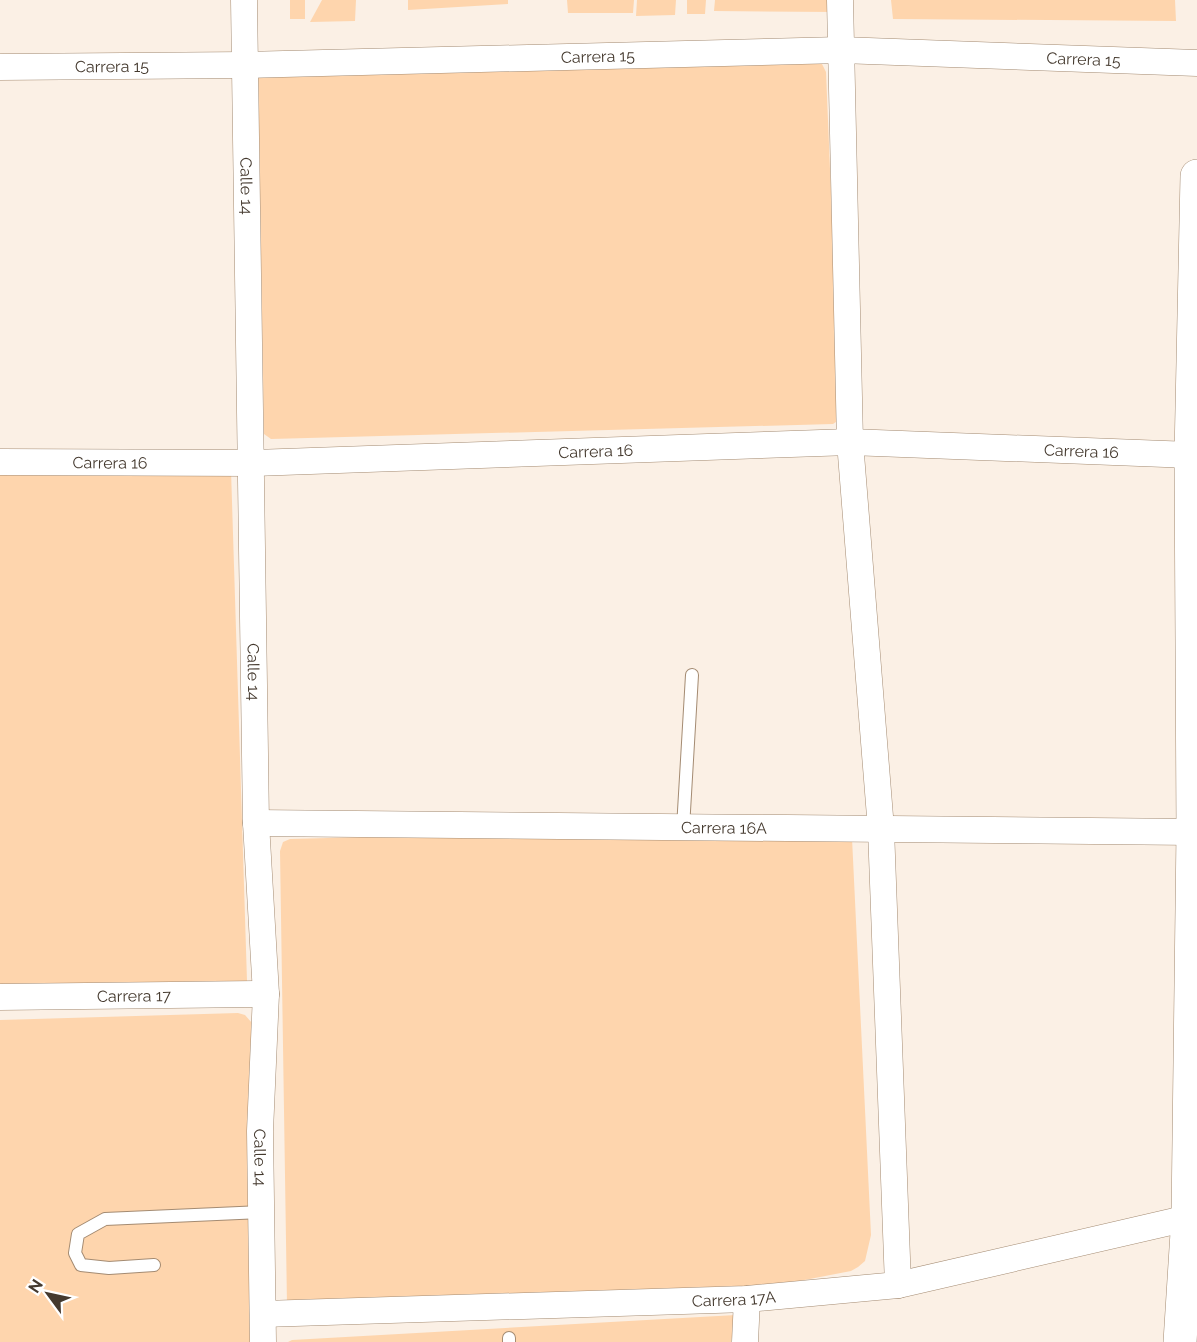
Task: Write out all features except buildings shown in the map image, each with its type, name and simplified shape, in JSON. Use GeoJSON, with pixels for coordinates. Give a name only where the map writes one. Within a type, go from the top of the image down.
{"type":"FeatureCollection","features":[{"type":"Feature","properties":{"kind":"main road"},"geometry":{"type":"LineString","coordinates":[[1180,1342],[1193,1217],[1191,455],[1197,176]]}},
{"type":"Feature","properties":{"kind":"street","name":"Calle 14"},"geometry":{"type":"LineString","coordinates":[[244,0],[256,823],[266,994],[260,1131],[262,1342]]}},
{"type":"Feature","properties":{"kind":"street"},"geometry":{"type":"LineString","coordinates":[[840,0],[850,442],[881,829],[898,1284]]}},
{"type":"Feature","properties":{"kind":"street","name":"Carrera 15"},"geometry":{"type":"LineString","coordinates":[[0,67],[245,65],[842,50],[1197,63]]}},
{"type":"Feature","properties":{"kind":"street","name":"Carrera 16"},"geometry":{"type":"LineString","coordinates":[[0,462],[251,463],[850,442],[1191,455]]}},
{"type":"Feature","properties":{"kind":"street","name":"Carrera 16A"},"geometry":{"type":"LineString","coordinates":[[256,823],[1193,832]]}},
{"type":"Feature","properties":{"kind":"street","name":"Carrera 17"},"geometry":{"type":"LineString","coordinates":[[0,997],[266,994]]}},
{"type":"Feature","properties":{"kind":"street","name":"Carrera 17A"},"geometry":{"type":"LineString","coordinates":[[263,1314],[747,1299],[898,1284],[1193,1217]]}},
{"type":"Feature","properties":{"kind":"street"},"geometry":{"type":"LineString","coordinates":[[745,1342],[747,1299]]}},
{"type":"Feature","properties":{"kind":"lane"},"geometry":{"type":"LineString","coordinates":[[683,828],[692,675]]}},
{"type":"Feature","properties":{"kind":"lane"},"geometry":{"type":"LineString","coordinates":[[154,1265],[109,1268],[81,1265],[75,1253],[78,1234],[105,1218],[261,1212]]}}]}
